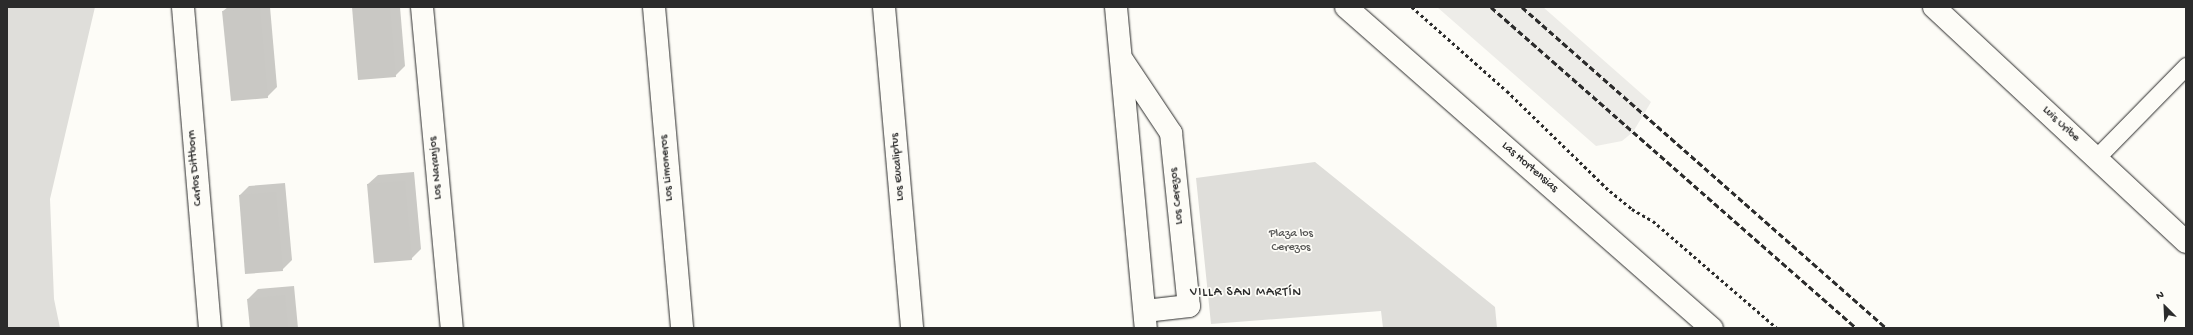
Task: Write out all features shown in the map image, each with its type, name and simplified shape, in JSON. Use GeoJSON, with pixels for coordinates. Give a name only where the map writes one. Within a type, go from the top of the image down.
{"type":"FeatureCollection","features":[{"type":"Feature","properties":{"kind":"street","name":"Carlos Dittborn"},"geometry":{"type":"LineString","coordinates":[[183,7],[210,328]]}},
{"type":"Feature","properties":{"kind":"street","name":"Los Naranjos"},"geometry":{"type":"LineString","coordinates":[[422,7],[452,328]]}},
{"type":"Feature","properties":{"kind":"street","name":"Los Limoneros"},"geometry":{"type":"LineString","coordinates":[[654,7],[682,328]]}},
{"type":"Feature","properties":{"kind":"street","name":"Los Eucaliptus"},"geometry":{"type":"LineString","coordinates":[[884,7],[912,328]]}},
{"type":"Feature","properties":{"kind":"street","name":"Los Cerezos"},"geometry":{"type":"LineString","coordinates":[[1116,7],[1145,319],[1189,306],[1171,134],[1121,58]]}},
{"type":"Feature","properties":{"kind":"street","name":"Las Hortensias"},"geometry":{"type":"LineString","coordinates":[[1346,7],[1712,328]]}},
{"type":"Feature","properties":{"kind":"street","name":"Luis Uribe"},"geometry":{"type":"LineString","coordinates":[[1934,7],[2186,242]]}},
{"type":"Feature","properties":{"kind":"lane"},"geometry":{"type":"LineString","coordinates":[[2096,158],[2186,66]]}},
{"type":"Feature","properties":{"kind":"path"},"geometry":{"type":"LineString","coordinates":[[1412,7],[1507,91],[1610,192],[1632,209],[1654,221],[1777,328]]}},
{"type":"Feature","properties":{"kind":"shaded area"},"geometry":{"type":"Polygon","coordinates":[[[1437,7],[1543,7],[1651,102],[1633,132],[1622,141],[1596,146],[1437,7]]]}},
{"type":"Feature","properties":{"kind":"green space"},"geometry":{"type":"Polygon","coordinates":[[[7,7],[95,7],[50,199],[54,299],[60,328],[7,328],[7,7]]]}},
{"type":"Feature","properties":{"kind":"green space","name":"Plaza los Cerezos"},"geometry":{"type":"Polygon","coordinates":[[[1315,162],[1495,307],[1497,328],[1383,328],[1381,311],[1211,324],[1196,178],[1315,162]]]}},
{"type":"Feature","properties":{"kind":"building"},"geometry":{"type":"Polygon","coordinates":[[[352,7],[390,7],[396,77],[358,80],[352,7]]]}},
{"type":"Feature","properties":{"kind":"building"},"geometry":{"type":"Polygon","coordinates":[[[260,8],[268,98],[231,101],[222,11],[260,8]]]}},
{"type":"Feature","properties":{"kind":"building"},"geometry":{"type":"Polygon","coordinates":[[[405,181],[412,260],[374,263],[367,184],[405,181]]]}},
{"type":"Feature","properties":{"kind":"building"},"geometry":{"type":"Polygon","coordinates":[[[276,192],[283,271],[245,274],[239,195],[276,192]]]}},
{"type":"Feature","properties":{"kind":"building"},"geometry":{"type":"Polygon","coordinates":[[[285,295],[288,328],[250,328],[247,299],[285,295]]]}},
{"type":"Feature","properties":{"kind":"railway"},"geometry":{"type":"LineString","coordinates":[[1491,7],[1856,328]]}},
{"type":"Feature","properties":{"kind":"railway"},"geometry":{"type":"LineString","coordinates":[[1522,7],[1886,328]]}},
{"type":"Feature","properties":{"kind":"district","name":"VILLA SAN MARTÍN"},"geometry":{"type":"Point","coordinates":[1246,293]}}]}
